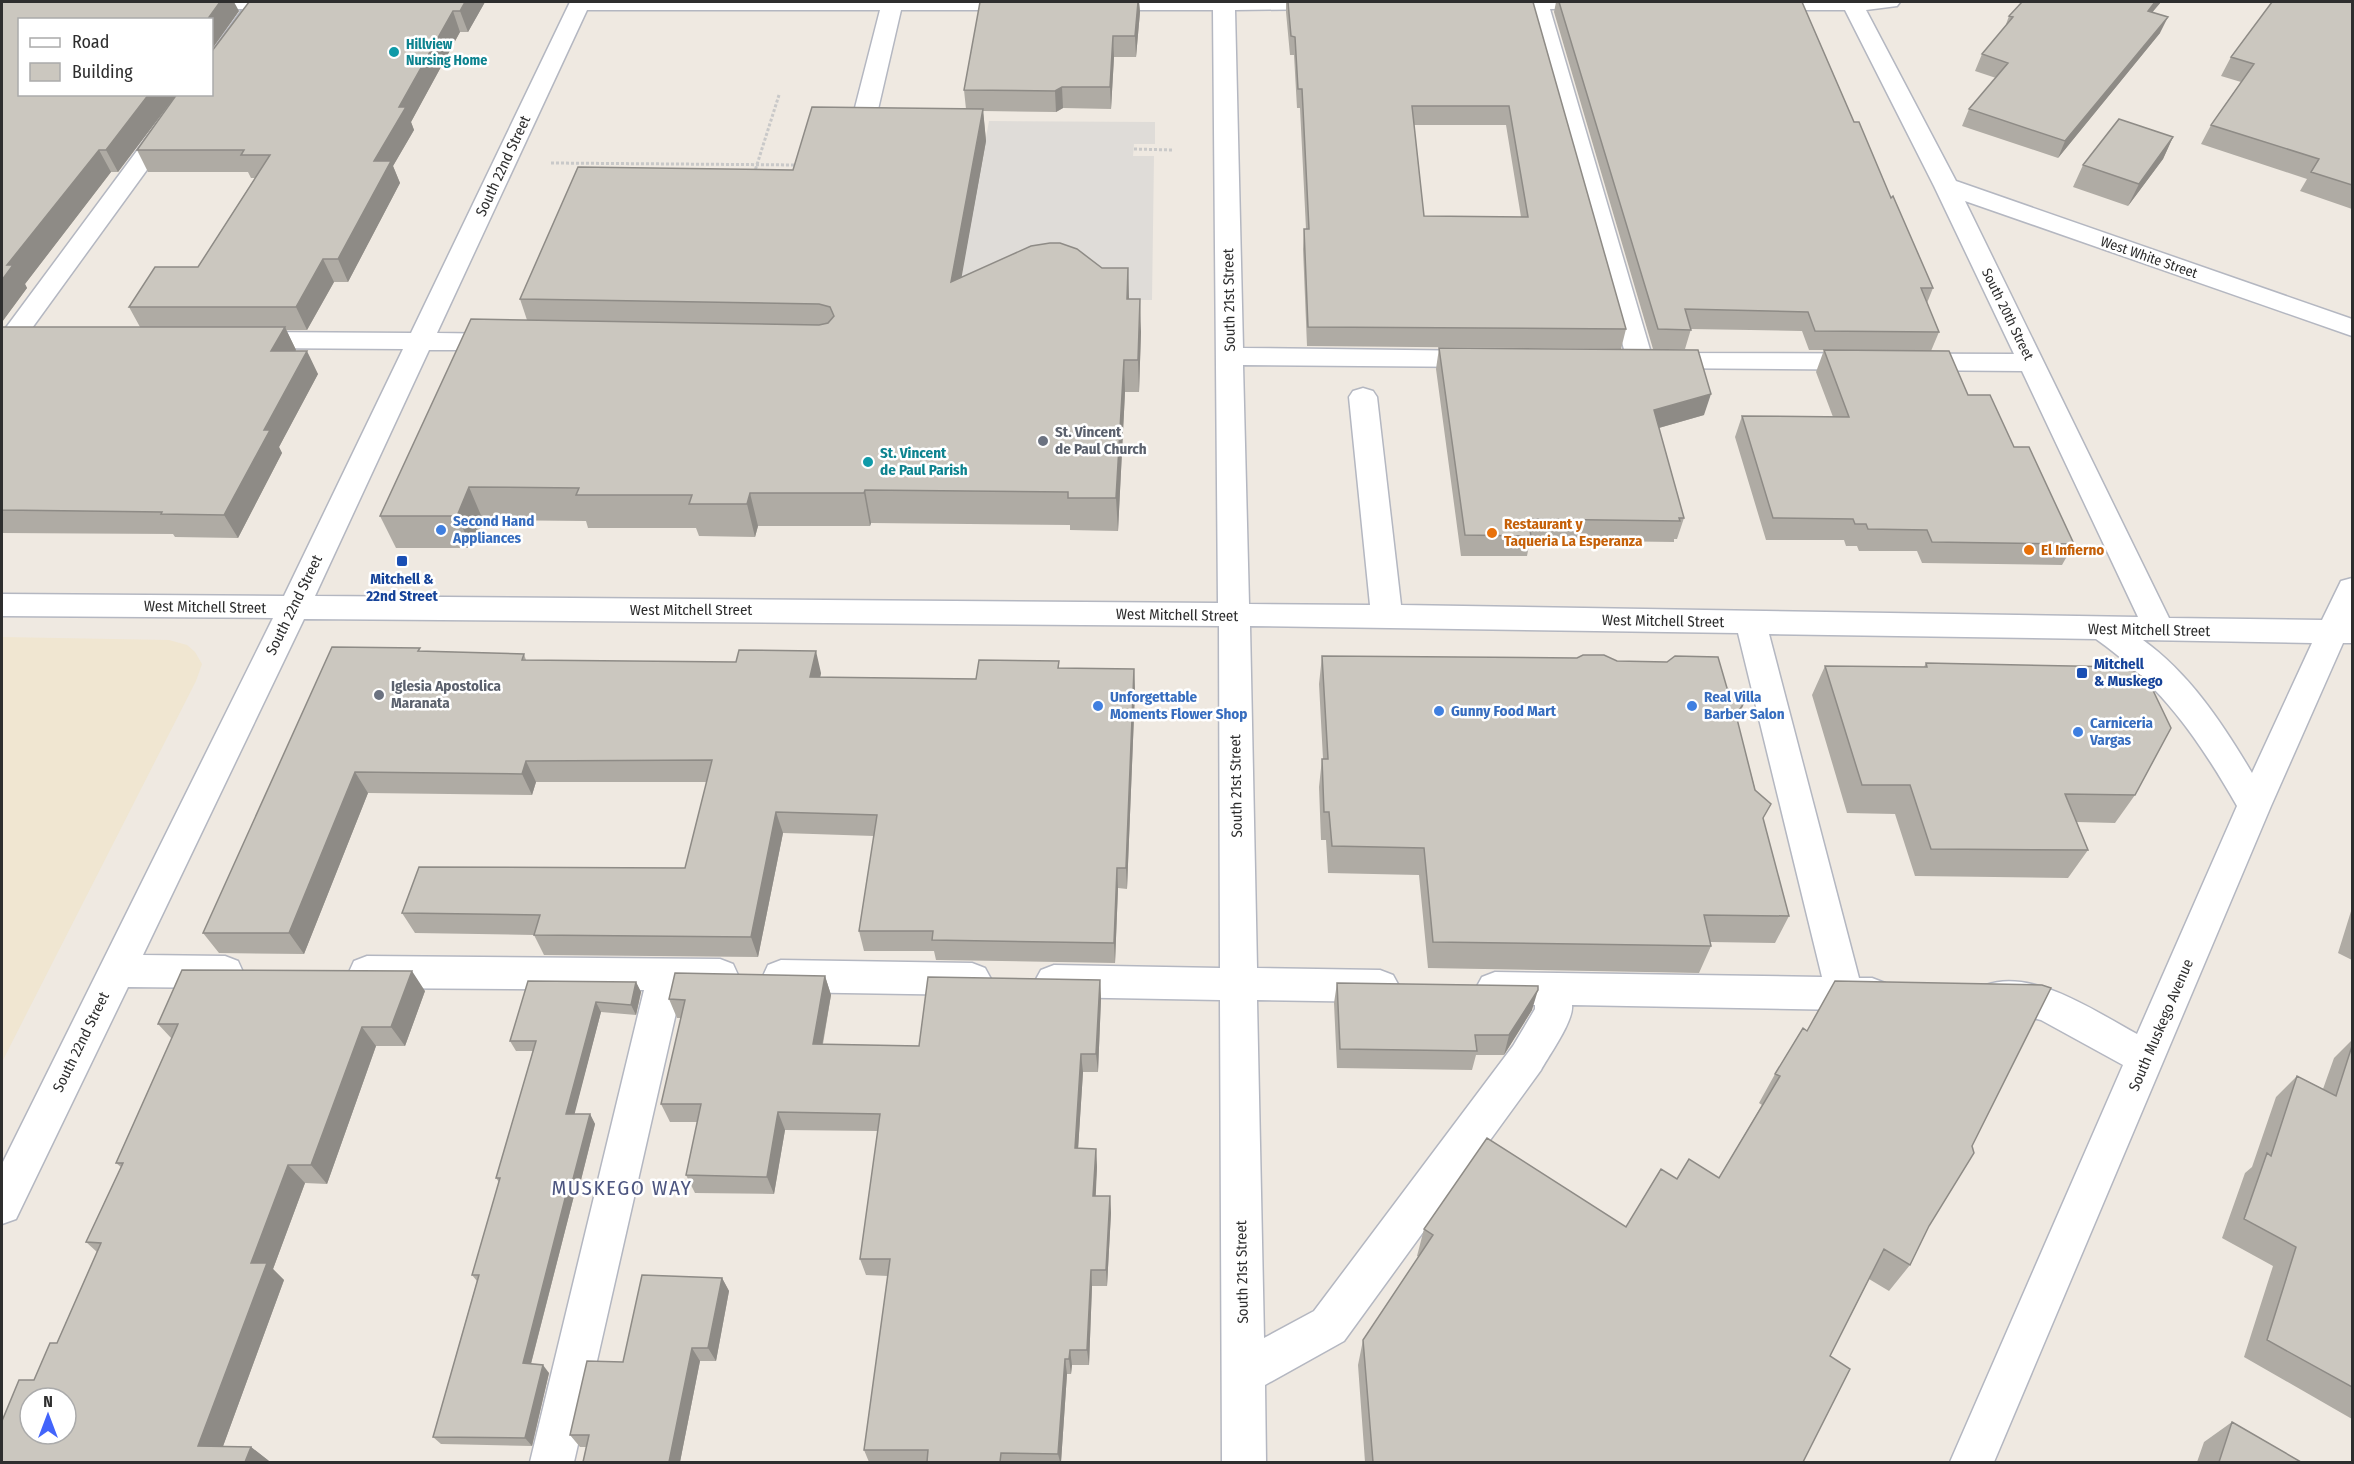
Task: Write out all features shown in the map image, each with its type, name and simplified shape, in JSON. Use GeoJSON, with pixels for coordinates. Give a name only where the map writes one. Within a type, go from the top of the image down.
{"type":"FeatureCollection","features":[{"type":"Feature","properties":{"kind":"street"},"geometry":{"type":"LineString","coordinates":[[1740,4],[1890,2]]}},
{"type":"Feature","properties":{"kind":"street"},"geometry":{"type":"LineString","coordinates":[[165,3],[259,3],[213,66]]}},
{"type":"Feature","properties":{"kind":"street"},"geometry":{"type":"LineString","coordinates":[[580,3],[1044,4]]}},
{"type":"Feature","properties":{"kind":"street","name":"South 22nd Street"},"geometry":{"type":"LineString","coordinates":[[2,1205],[294,608],[580,3]]}},
{"type":"Feature","properties":{"kind":"street","name":"South 21st Street"},"geometry":{"type":"LineString","coordinates":[[1224,3],[1244,1462]]}},
{"type":"Feature","properties":{"kind":"street"},"geometry":{"type":"LineString","coordinates":[[1079,4],[1347,3]]}},
{"type":"Feature","properties":{"kind":"street"},"geometry":{"type":"LineString","coordinates":[[1467,3],[1622,3]]}},
{"type":"Feature","properties":{"kind":"street"},"geometry":{"type":"LineString","coordinates":[[1538,3],[1628,360],[2032,363]]}},
{"type":"Feature","properties":{"kind":"street","name":"South 20th Street"},"geometry":{"type":"LineString","coordinates":[[1852,3],[1946,186],[2158,629]]}},
{"type":"Feature","properties":{"kind":"street"},"geometry":{"type":"LineString","coordinates":[[861,131],[892,4]]}},
{"type":"Feature","properties":{"kind":"street"},"geometry":{"type":"LineString","coordinates":[[6,340],[189,96]]}},
{"type":"Feature","properties":{"kind":"street","name":"West White Street"},"geometry":{"type":"LineString","coordinates":[[1946,186],[2352,328]]}},
{"type":"Feature","properties":{"kind":"street"},"geometry":{"type":"LineString","coordinates":[[6,340],[45,340]]}},
{"type":"Feature","properties":{"kind":"street"},"geometry":{"type":"LineString","coordinates":[[221,340],[527,342]]}},
{"type":"Feature","properties":{"kind":"street"},"geometry":{"type":"LineString","coordinates":[[1229,356],[1508,359]]}},
{"type":"Feature","properties":{"kind":"street"},"geometry":{"type":"LineString","coordinates":[[1363,397],[1387,616]]}},
{"type":"Feature","properties":{"kind":"street","name":"South Muskego Avenue"},"geometry":{"type":"LineString","coordinates":[[1972,1462],[2254,806],[2342,632],[2352,589]]}},
{"type":"Feature","properties":{"kind":"street","name":"West Mitchell Street"},"geometry":{"type":"LineString","coordinates":[[2,605],[1387,616],[2342,632]]}},
{"type":"Feature","properties":{"kind":"street"},"geometry":{"type":"LineString","coordinates":[[1751,623],[1845,994]]}},
{"type":"Feature","properties":{"kind":"street"},"geometry":{"type":"LineString","coordinates":[[2104,629],[2144,657],[2171,683],[2219,745],[2254,806]]}},
{"type":"Feature","properties":{"kind":"street"},"geometry":{"type":"LineString","coordinates":[[115,971],[258,972]]}},
{"type":"Feature","properties":{"kind":"street"},"geometry":{"type":"LineString","coordinates":[[337,972],[666,974],[1409,987]]}},
{"type":"Feature","properties":{"kind":"street"},"geometry":{"type":"LineString","coordinates":[[552,1462],[666,974]]}},
{"type":"Feature","properties":{"kind":"street"},"geometry":{"type":"LineString","coordinates":[[1456,988],[1903,995]]}},
{"type":"Feature","properties":{"kind":"street"},"geometry":{"type":"LineString","coordinates":[[1243,1373],[1329,1326],[1527,1058],[1554,1011],[1552,989]]}},
{"type":"Feature","properties":{"kind":"street"},"geometry":{"type":"LineString","coordinates":[[1962,996],[2020,998],[2050,1006],[2147,1059]]}},
{"type":"Feature","properties":{"kind":"path"},"geometry":{"type":"LineString","coordinates":[[754,175],[779,95]]}},
{"type":"Feature","properties":{"kind":"path"},"geometry":{"type":"LineString","coordinates":[[1134,149],[1173,150]]}},
{"type":"Feature","properties":{"kind":"path"},"geometry":{"type":"LineString","coordinates":[[548,163],[803,166]]}},
{"type":"Feature","properties":{"kind":"shaded area"},"geometry":{"type":"Polygon","coordinates":[[[989,121],[1155,122],[1155,144],[1134,144],[1133,156],[1154,156],[1152,300],[1089,300],[960,284],[989,121]]]}},
{"type":"Feature","properties":{"kind":"shaded area"},"geometry":{"type":"Polygon","coordinates":[[[2,637],[169,640],[187,645],[195,652],[202,664],[196,681],[2,1062],[2,637]]]}},
{"type":"Feature","properties":{"kind":"building"},"geometry":{"type":"Polygon","coordinates":[[[2,2],[220,2],[208,18],[18,18],[18,96],[147,96],[106,150],[99,150],[7,265],[13,265],[2,280],[2,2]]]}},
{"type":"Feature","properties":{"kind":"building"},"geometry":{"type":"Polygon","coordinates":[[[249,2],[465,2],[460,11],[453,11],[399,107],[406,107],[374,161],[391,161],[338,259],[323,259],[296,307],[129,307],[155,267],[198,267],[270,155],[241,155],[244,150],[137,150],[176,96],[213,96],[213,50],[249,2]]]}},
{"type":"Feature","properties":{"kind":"building"},"geometry":{"type":"Polygon","coordinates":[[[980,2],[1138,2],[1135,36],[1113,36],[1110,87],[1062,87],[1055,91],[964,90],[980,2]]]}},
{"type":"Feature","properties":{"kind":"building"},"geometry":{"type":"Polygon","coordinates":[[[1288,2],[1533,2],[1626,329],[1308,327],[1304,229],[1309,229],[1302,89],[1298,89],[1295,37],[1291,36],[1288,2]],[[1412,106],[1424,216],[1528,217],[1509,106],[1412,106]]]}},
{"type":"Feature","properties":{"kind":"building"},"geometry":{"type":"Polygon","coordinates":[[[1559,2],[1802,2],[1854,122],[1859,122],[1933,288],[1921,288],[1939,332],[1815,331],[1808,312],[1685,309],[1691,330],[1658,329],[1559,2]]]}},
{"type":"Feature","properties":{"kind":"building"},"geometry":{"type":"Polygon","coordinates":[[[2022,2],[2155,2],[2148,11],[2168,17],[2065,141],[1969,109],[2008,63],[1982,54],[2013,17],[2009,16],[2022,2]]]}},
{"type":"Feature","properties":{"kind":"building"},"geometry":{"type":"Polygon","coordinates":[[[2272,2],[2352,2],[2352,185],[2311,172],[2319,159],[2211,125],[2254,64],[2231,57],[2272,2]]]}},
{"type":"Feature","properties":{"kind":"building"},"geometry":{"type":"Polygon","coordinates":[[[812,107],[983,109],[951,282],[1031,246],[1050,243],[1060,243],[1077,249],[1102,268],[1128,268],[1127,299],[1140,299],[1138,360],[1124,360],[1116,498],[1068,498],[1068,492],[865,490],[864,493],[750,493],[747,504],[689,504],[692,495],[576,495],[579,488],[469,487],[457,516],[380,516],[471,319],[819,325],[828,323],[834,316],[830,307],[819,304],[520,299],[578,167],[793,170],[812,107]]]}},
{"type":"Feature","properties":{"kind":"building"},"geometry":{"type":"Polygon","coordinates":[[[2119,119],[2173,137],[2139,184],[2083,165],[2119,119]]]}},
{"type":"Feature","properties":{"kind":"building"},"geometry":{"type":"Polygon","coordinates":[[[2,327],[285,327],[271,351],[307,351],[264,430],[270,430],[224,515],[2,510],[2,327]]]}},
{"type":"Feature","properties":{"kind":"building"},"geometry":{"type":"Polygon","coordinates":[[[1439,348],[1698,350],[1711,394],[1654,410],[1684,518],[1679,518],[1680,521],[1528,519],[1531,536],[1465,535],[1439,348]]]}},
{"type":"Feature","properties":{"kind":"building"},"geometry":{"type":"Polygon","coordinates":[[[1824,350],[1949,351],[1968,395],[1990,395],[2014,447],[2029,447],[2074,544],[1932,542],[1927,530],[1868,529],[1866,524],[1855,524],[1853,519],[1773,518],[1742,416],[1849,417],[1824,350]]]}},
{"type":"Feature","properties":{"kind":"building"},"geometry":{"type":"Polygon","coordinates":[[[332,647],[420,648],[418,651],[524,654],[522,660],[736,662],[739,650],[816,651],[810,677],[976,679],[979,660],[1059,661],[1058,668],[1134,669],[1126,868],[1117,868],[1114,943],[932,940],[933,931],[859,931],[877,815],[776,812],[751,937],[534,935],[540,915],[402,913],[419,867],[685,868],[712,760],[526,761],[522,774],[355,772],[289,933],[203,933],[332,647]]]}},
{"type":"Feature","properties":{"kind":"building"},"geometry":{"type":"Polygon","coordinates":[[[1583,655],[1604,655],[1617,661],[1667,662],[1675,656],[1718,657],[1727,688],[1744,703],[1736,715],[1755,790],[1771,804],[1763,818],[1789,916],[1704,915],[1711,946],[1433,942],[1424,848],[1332,846],[1329,812],[1324,812],[1322,759],[1328,759],[1322,656],[1577,658],[1583,655]]]}},
{"type":"Feature","properties":{"kind":"building"},"geometry":{"type":"Polygon","coordinates":[[[1926,663],[2125,667],[2148,680],[2171,728],[2135,795],[2065,794],[2088,850],[1931,849],[1910,785],[1862,785],[1825,666],[1927,667],[1926,663]]]}},
{"type":"Feature","properties":{"kind":"building"},"geometry":{"type":"Polygon","coordinates":[[[182,970],[412,971],[391,1027],[362,1027],[311,1165],[288,1165],[251,1263],[267,1263],[198,1446],[251,1447],[245,1462],[2,1462],[2,1421],[19,1380],[34,1380],[50,1343],[57,1343],[101,1243],[86,1242],[123,1163],[116,1163],[178,1024],[158,1024],[182,970]]]}},
{"type":"Feature","properties":{"kind":"building"},"geometry":{"type":"Polygon","coordinates":[[[675,973],[825,976],[813,1044],[919,1046],[928,977],[1100,980],[1096,1054],[1081,1054],[1075,1148],[1096,1149],[1093,1196],[1110,1196],[1106,1270],[1091,1270],[1087,1350],[1070,1350],[1069,1359],[1065,1359],[1058,1454],[1001,1453],[1000,1462],[927,1462],[928,1450],[864,1450],[890,1259],[860,1259],[880,1114],[778,1112],[767,1177],[686,1175],[701,1104],[661,1104],[685,1000],[669,999],[675,973]]]}},
{"type":"Feature","properties":{"kind":"building"},"geometry":{"type":"Polygon","coordinates":[[[528,981],[636,982],[631,1005],[596,1002],[566,1114],[590,1114],[573,1179],[570,1179],[523,1363],[543,1365],[525,1438],[433,1437],[479,1275],[472,1275],[500,1178],[496,1178],[536,1041],[510,1041],[528,981]]]}},
{"type":"Feature","properties":{"kind":"building"},"geometry":{"type":"Polygon","coordinates":[[[1835,981],[2042,985],[2051,988],[1972,1146],[1974,1153],[1929,1226],[1910,1265],[1884,1249],[1830,1356],[1850,1369],[1803,1462],[1373,1462],[1363,1340],[1433,1235],[1424,1229],[1487,1138],[1626,1227],[1661,1169],[1677,1179],[1689,1159],[1719,1178],[1780,1076],[1775,1074],[1803,1028],[1807,1031],[1835,981]]]}},
{"type":"Feature","properties":{"kind":"building"},"geometry":{"type":"Polygon","coordinates":[[[1337,983],[1538,986],[1538,990],[1509,1035],[1475,1035],[1477,1051],[1340,1049],[1337,983]]]}},
{"type":"Feature","properties":{"kind":"building"},"geometry":{"type":"Polygon","coordinates":[[[2352,1046],[2352,1387],[2267,1340],[2296,1247],[2244,1219],[2267,1153],[2271,1156],[2297,1076],[2336,1096],[2352,1046]]]}},
{"type":"Feature","properties":{"kind":"building"},"geometry":{"type":"Polygon","coordinates":[[[642,1275],[722,1278],[708,1348],[692,1348],[669,1462],[583,1462],[589,1435],[570,1435],[587,1361],[623,1362],[642,1275]]]}},
{"type":"Feature","properties":{"kind":"building"},"geometry":{"type":"Polygon","coordinates":[[[2232,1422],[2301,1462],[2219,1462],[2232,1422]]]}},
{"type":"Feature","properties":{"kind":"place","name":"Hillview Nursing Home"},"geometry":{"type":"Point","coordinates":[394,52]}},
{"type":"Feature","properties":{"kind":"place","name":"St. Vincent de Paul Church"},"geometry":{"type":"Point","coordinates":[1043,441]}},
{"type":"Feature","properties":{"kind":"place","name":"St. Vincent de Paul Parish"},"geometry":{"type":"Point","coordinates":[868,462]}},
{"type":"Feature","properties":{"kind":"place","name":"Second Hand Appliances"},"geometry":{"type":"Point","coordinates":[441,530]}},
{"type":"Feature","properties":{"kind":"place","name":"Restaurant y Taqueria La Esperanza"},"geometry":{"type":"Point","coordinates":[1492,533]}},
{"type":"Feature","properties":{"kind":"place","name":"El Infierno"},"geometry":{"type":"Point","coordinates":[2029,550]}},
{"type":"Feature","properties":{"kind":"place","name":"Mitchell & 22nd Street"},"geometry":{"type":"Point","coordinates":[402,561]}},
{"type":"Feature","properties":{"kind":"place","name":"Mitchell & Muskego"},"geometry":{"type":"Point","coordinates":[2082,673]}},
{"type":"Feature","properties":{"kind":"place","name":"Iglesia Apostolica Maranata"},"geometry":{"type":"Point","coordinates":[379,695]}},
{"type":"Feature","properties":{"kind":"place","name":"Unforgettable Moments Flower Shop"},"geometry":{"type":"Point","coordinates":[1098,706]}},
{"type":"Feature","properties":{"kind":"place","name":"Real Villa Barber Salon"},"geometry":{"type":"Point","coordinates":[1692,706]}},
{"type":"Feature","properties":{"kind":"place","name":"Gunny Food Mart"},"geometry":{"type":"Point","coordinates":[1439,711]}},
{"type":"Feature","properties":{"kind":"place","name":"Carniceria Vargas"},"geometry":{"type":"Point","coordinates":[2078,732]}},
{"type":"Feature","properties":{"kind":"district","name":"MUSKEGO WAY"},"geometry":{"type":"Point","coordinates":[622,1188]}}]}
